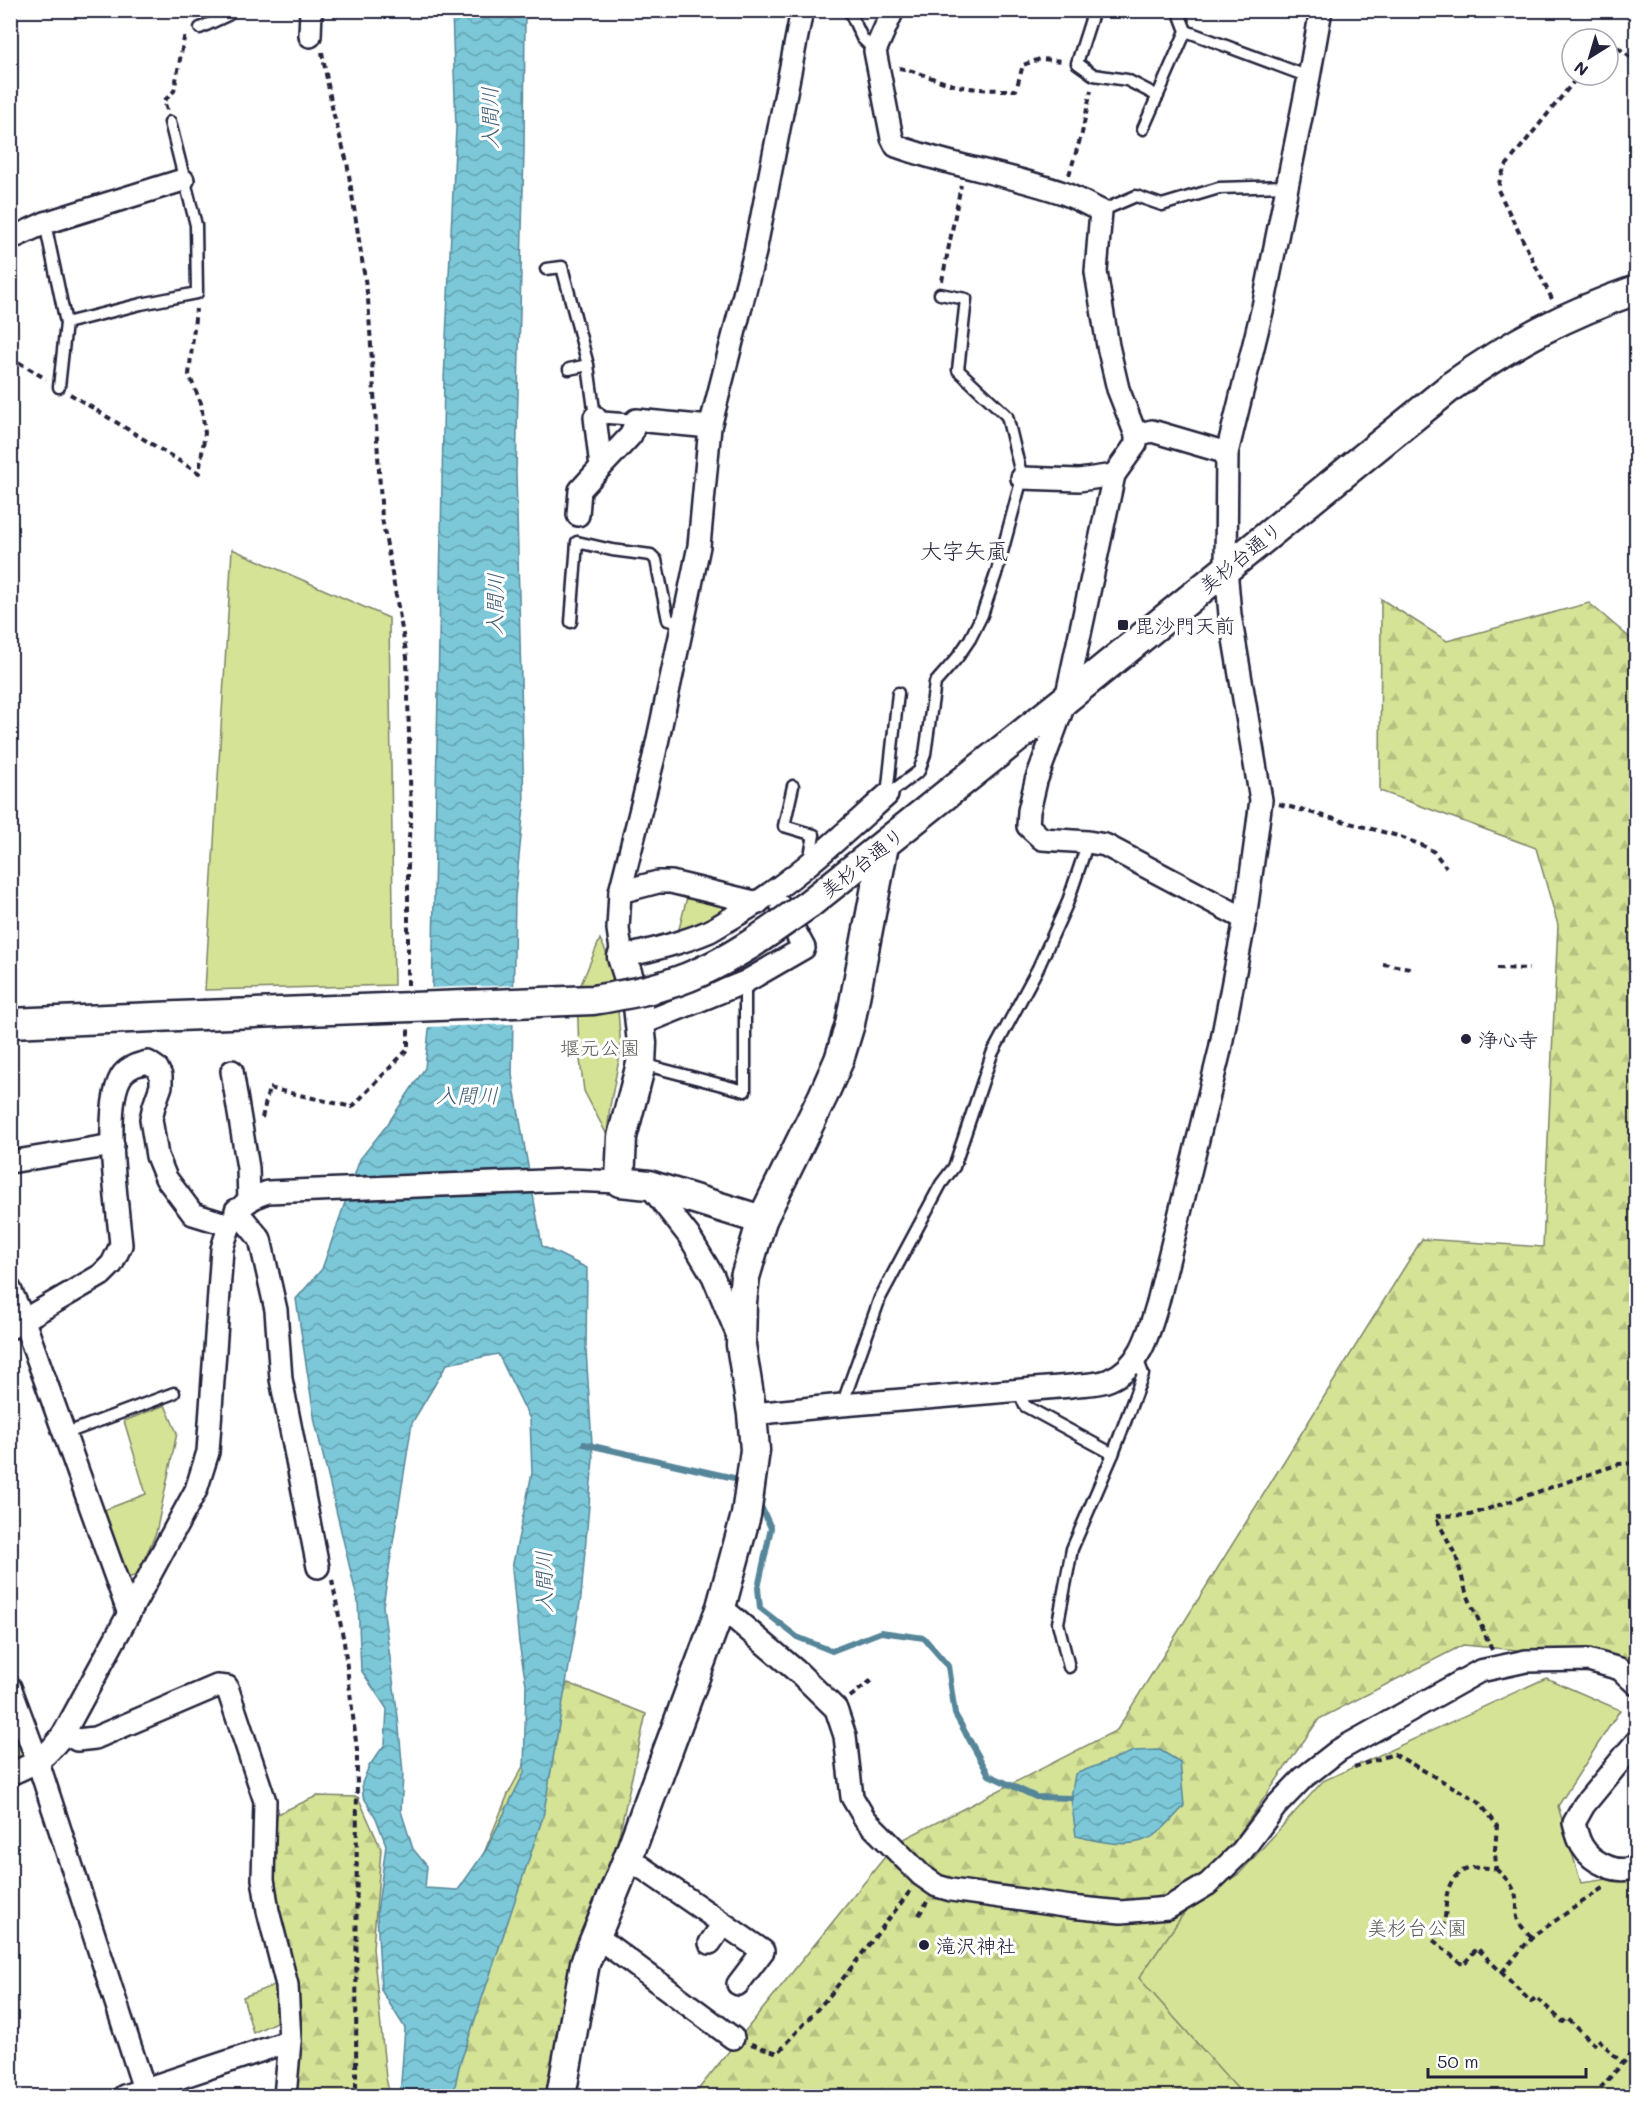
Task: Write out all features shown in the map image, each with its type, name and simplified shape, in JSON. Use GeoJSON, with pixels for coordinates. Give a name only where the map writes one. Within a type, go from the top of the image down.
{"type":"FeatureCollection","features":[{"type":"Feature","properties":{"kind":"street"},"geometry":{"type":"LineString","coordinates":[[310,36],[312,10]]}},
{"type":"Feature","properties":{"kind":"street"},"geometry":{"type":"LineString","coordinates":[[620,1182],[622,1137],[641,1064],[641,1024],[638,1006],[622,957],[618,930],[620,892],[654,757],[699,546],[710,427],[755,252],[802,10]]}},
{"type":"Feature","properties":{"kind":"street"},"geometry":{"type":"LineString","coordinates":[[893,10],[876,58],[896,146],[945,163],[1064,193],[1101,211],[1096,272],[1108,346],[1118,389],[1136,435],[1136,444],[1114,475],[1066,699],[1036,781],[1028,826],[1042,839],[1089,842],[1105,846],[1245,919]]}},
{"type":"Feature","properties":{"kind":"street"},"geometry":{"type":"LineString","coordinates":[[752,1414],[1108,1381],[1124,1371],[1137,1358],[1145,1343],[1158,1302],[1215,1073],[1245,919],[1261,800],[1230,615],[1226,568],[1227,453],[1263,307],[1321,10]]}},
{"type":"Feature","properties":{"kind":"street"},"geometry":{"type":"LineString","coordinates":[[10,239],[45,223],[183,180]]}},
{"type":"Feature","properties":{"kind":"street","name":"美杉台通り"},"geometry":{"type":"LineString","coordinates":[[10,1023],[604,998],[649,990],[700,973],[747,947],[809,904],[1486,360],[1562,319],[1636,290]]}},
{"type":"Feature","properties":{"kind":"street"},"geometry":{"type":"LineString","coordinates":[[595,417],[601,467]]}},
{"type":"Feature","properties":{"kind":"street"},"geometry":{"type":"LineString","coordinates":[[578,515],[580,490],[631,435],[636,420],[710,427]]}},
{"type":"Feature","properties":{"kind":"street"},"geometry":{"type":"LineString","coordinates":[[1136,435],[1152,430],[1227,453]]}},
{"type":"Feature","properties":{"kind":"street"},"geometry":{"type":"LineString","coordinates":[[1022,478],[1079,480],[1114,475]]}},
{"type":"Feature","properties":{"kind":"street"},"geometry":{"type":"LineString","coordinates":[[622,957],[677,944],[712,930],[766,898],[809,864],[887,795]]}},
{"type":"Feature","properties":{"kind":"street"},"geometry":{"type":"LineString","coordinates":[[561,2097],[585,1963],[628,1858],[721,1607],[747,1507],[755,1450],[741,1345],[745,1277],[762,1220],[823,1096],[845,1042],[884,845]]}},
{"type":"Feature","properties":{"kind":"street"},"geometry":{"type":"LineString","coordinates":[[620,892],[658,882],[670,882],[766,898],[804,948],[745,982],[641,1024]]}},
{"type":"Feature","properties":{"kind":"street"},"geometry":{"type":"LineString","coordinates":[[17,1325],[101,1275],[112,1264],[121,1245],[111,1122],[115,1092],[124,1073],[134,1065],[148,1062],[161,1076],[161,1086],[151,1119],[157,1156],[165,1178],[193,1214],[246,1207],[568,1180],[649,1185],[762,1220]]}},
{"type":"Feature","properties":{"kind":"street"},"geometry":{"type":"LineString","coordinates":[[232,1071],[248,1168],[246,1207],[260,1239],[276,1310],[281,1379],[318,1568]]}},
{"type":"Feature","properties":{"kind":"street"},"geometry":{"type":"LineString","coordinates":[[10,1162],[113,1145]]}},
{"type":"Feature","properties":{"kind":"street"},"geometry":{"type":"LineString","coordinates":[[649,1185],[689,1236],[713,1276],[741,1345]]}},
{"type":"Feature","properties":{"kind":"street"},"geometry":{"type":"LineString","coordinates":[[10,1774],[38,1762],[50,1753],[64,1733],[196,1490],[208,1452],[222,1249],[246,1207]]}},
{"type":"Feature","properties":{"kind":"street"},"geometry":{"type":"LineString","coordinates":[[10,1289],[17,1325],[64,1434],[129,1614]]}},
{"type":"Feature","properties":{"kind":"street"},"geometry":{"type":"LineString","coordinates":[[721,1607],[800,1674],[836,1709],[845,1736],[852,1797],[865,1819],[921,1875],[938,1886],[951,1890],[1120,1912],[1168,1908],[1208,1884],[1242,1851],[1276,1806],[1303,1778],[1339,1750],[1480,1671],[1526,1661],[1588,1660],[1620,1669],[1636,1684]]}},
{"type":"Feature","properties":{"kind":"street"},"geometry":{"type":"LineString","coordinates":[[64,1733],[77,1740],[95,1738],[217,1686],[227,1688],[265,1801],[263,1879],[287,1985],[290,2041],[285,2097]]}},
{"type":"Feature","properties":{"kind":"street"},"geometry":{"type":"LineString","coordinates":[[10,1687],[38,1762],[144,2089]]}},
{"type":"Feature","properties":{"kind":"street"},"geometry":{"type":"LineString","coordinates":[[1633,1868],[1614,1868],[1592,1859],[1582,1847],[1574,1823],[1584,1805],[1636,1742]]}},
{"type":"Feature","properties":{"kind":"street"},"geometry":{"type":"LineString","coordinates":[[628,1858],[763,1951],[738,1984]]}},
{"type":"Feature","properties":{"kind":"street"},"geometry":{"type":"LineString","coordinates":[[710,1942],[723,1924]]}},
{"type":"Feature","properties":{"kind":"street"},"geometry":{"type":"LineString","coordinates":[[596,1936],[733,2038]]}},
{"type":"Feature","properties":{"kind":"street"},"geometry":{"type":"LineString","coordinates":[[124,2097],[290,2041]]}},
{"type":"Feature","properties":{"kind":"lane"},"geometry":{"type":"LineString","coordinates":[[200,28],[228,15],[227,10]]}},
{"type":"Feature","properties":{"kind":"lane"},"geometry":{"type":"LineString","coordinates":[[849,10],[862,38],[876,58]]}},
{"type":"Feature","properties":{"kind":"lane"},"geometry":{"type":"LineString","coordinates":[[1094,10],[1077,63],[1094,75],[1127,80],[1158,96]]}},
{"type":"Feature","properties":{"kind":"lane"},"geometry":{"type":"LineString","coordinates":[[1177,11],[1186,31],[1309,77]]}},
{"type":"Feature","properties":{"kind":"lane"},"geometry":{"type":"LineString","coordinates":[[1143,129],[1186,31]]}},
{"type":"Feature","properties":{"kind":"lane"},"geometry":{"type":"LineString","coordinates":[[66,323],[197,293],[196,225],[170,122]]}},
{"type":"Feature","properties":{"kind":"lane"},"geometry":{"type":"LineString","coordinates":[[1101,211],[1136,196],[1162,205],[1219,188],[1286,186]]}},
{"type":"Feature","properties":{"kind":"lane"},"geometry":{"type":"LineString","coordinates":[[45,223],[66,323],[60,387]]}},
{"type":"Feature","properties":{"kind":"lane"},"geometry":{"type":"LineString","coordinates":[[546,269],[562,267],[588,365],[595,417],[636,420]]}},
{"type":"Feature","properties":{"kind":"lane"},"geometry":{"type":"LineString","coordinates":[[887,795],[919,771],[925,754],[934,683],[957,658],[982,615],[1004,550],[1022,478],[1007,416],[958,370],[966,299],[940,294]]}},
{"type":"Feature","properties":{"kind":"lane"},"geometry":{"type":"LineString","coordinates":[[569,369],[588,365]]}},
{"type":"Feature","properties":{"kind":"lane"},"geometry":{"type":"LineString","coordinates":[[571,622],[577,542],[612,550],[651,555],[656,560],[668,620],[683,623]]}},
{"type":"Feature","properties":{"kind":"lane"},"geometry":{"type":"LineString","coordinates":[[887,795],[898,693]]}},
{"type":"Feature","properties":{"kind":"lane"},"geometry":{"type":"LineString","coordinates":[[793,786],[784,826],[814,836],[809,864]]}},
{"type":"Feature","properties":{"kind":"lane"},"geometry":{"type":"LineString","coordinates":[[842,1404],[880,1298],[941,1184],[954,1167],[992,1054],[1038,968],[1067,904],[1089,842]]}},
{"type":"Feature","properties":{"kind":"lane"},"geometry":{"type":"LineString","coordinates":[[641,1064],[745,1091],[745,982]]}},
{"type":"Feature","properties":{"kind":"lane"},"geometry":{"type":"LineString","coordinates":[[1069,1667],[1058,1623],[1067,1570],[1077,1534],[1113,1454],[1143,1374],[1137,1358]]}},
{"type":"Feature","properties":{"kind":"lane"},"geometry":{"type":"LineString","coordinates":[[1018,1390],[1025,1406],[1113,1454]]}},
{"type":"Feature","properties":{"kind":"lane"},"geometry":{"type":"LineString","coordinates":[[64,1434],[174,1393]]}},
{"type":"Feature","properties":{"kind":"path"},"geometry":{"type":"LineString","coordinates":[[170,122],[164,101],[174,91],[186,32],[200,28]]}},
{"type":"Feature","properties":{"kind":"path"},"geometry":{"type":"LineString","coordinates":[[310,36],[320,43],[333,112],[347,162],[358,230],[368,299],[382,518],[407,657],[411,817],[408,848],[408,990]]}},
{"type":"Feature","properties":{"kind":"path"},"geometry":{"type":"LineString","coordinates":[[1620,49],[1636,63]]}},
{"type":"Feature","properties":{"kind":"path"},"geometry":{"type":"LineString","coordinates":[[876,58],[949,84],[970,88],[1016,90],[1023,65],[1040,59],[1077,63]]}},
{"type":"Feature","properties":{"kind":"path"},"geometry":{"type":"LineString","coordinates":[[1064,193],[1082,133],[1094,75]]}},
{"type":"Feature","properties":{"kind":"path"},"geometry":{"type":"LineString","coordinates":[[1562,319],[1498,190],[1505,167],[1569,87]]}},
{"type":"Feature","properties":{"kind":"path"},"geometry":{"type":"LineString","coordinates":[[940,294],[964,167]]}},
{"type":"Feature","properties":{"kind":"path"},"geometry":{"type":"LineString","coordinates":[[10,357],[200,473],[205,433],[201,403],[189,375],[197,293]]}},
{"type":"Feature","properties":{"kind":"path"},"geometry":{"type":"LineString","coordinates":[[1261,800],[1398,836],[1434,852],[1446,867]]}},
{"type":"Feature","properties":{"kind":"path"},"geometry":{"type":"LineString","coordinates":[[1383,964],[1410,968]]}},
{"type":"Feature","properties":{"kind":"path"},"geometry":{"type":"LineString","coordinates":[[1497,968],[1529,969]]}},
{"type":"Feature","properties":{"kind":"path"},"geometry":{"type":"LineString","coordinates":[[261,1120],[268,1088],[352,1107],[408,1049],[408,1026]]}},
{"type":"Feature","properties":{"kind":"path"},"geometry":{"type":"LineString","coordinates":[[1487,1640],[1466,1592],[1456,1556],[1435,1516],[1470,1515],[1619,1464],[1636,1463]]}},
{"type":"Feature","properties":{"kind":"path"},"geometry":{"type":"LineString","coordinates":[[318,1568],[331,1576],[344,1642],[357,1750],[356,2097]]}},
{"type":"Feature","properties":{"kind":"path"},"geometry":{"type":"LineString","coordinates":[[836,1709],[873,1679]]}},
{"type":"Feature","properties":{"kind":"path"},"geometry":{"type":"LineString","coordinates":[[1350,1768],[1394,1754],[1478,1801],[1497,1825],[1496,1869]]}},
{"type":"Feature","properties":{"kind":"path"},"geometry":{"type":"LineString","coordinates":[[1532,1937],[1515,1916],[1514,1888],[1496,1869],[1480,1866],[1466,1868],[1454,1879],[1448,1892],[1446,1916],[1434,1940],[1463,1965],[1477,1948],[1531,2002],[1536,1997],[1563,2022],[1567,2018],[1594,2044],[1598,2039],[1623,2064]]}},
{"type":"Feature","properties":{"kind":"path"},"geometry":{"type":"LineString","coordinates":[[1502,1972],[1532,1937],[1633,1868]]}},
{"type":"Feature","properties":{"kind":"path"},"geometry":{"type":"LineString","coordinates":[[733,2038],[778,2053],[831,1994],[906,1897]]}},
{"type":"Feature","properties":{"kind":"path"},"geometry":{"type":"LineString","coordinates":[[1593,2097],[1636,2049]]}},
{"type":"Feature","properties":{"kind":"green space"},"geometry":{"type":"Polygon","coordinates":[[[232,549],[389,618],[394,985],[205,990],[232,549]]]}},
{"type":"Feature","properties":{"kind":"green space"},"geometry":{"type":"Polygon","coordinates":[[[1381,599],[1447,641],[1589,603],[1636,643],[1636,1661],[1463,1645],[1319,1719],[1139,1978],[1244,2096],[693,2096],[896,1843],[1117,1730],[1422,1239],[1543,1247],[1558,925],[1536,848],[1380,791],[1381,599]]]}},
{"type":"Feature","properties":{"kind":"green space"},"geometry":{"type":"Polygon","coordinates":[[[687,897],[739,907],[678,933],[687,897]]]}},
{"type":"Feature","properties":{"kind":"green space","name":"堰元公園"},"geometry":{"type":"Polygon","coordinates":[[[600,939],[615,971],[621,1049],[607,1135],[584,1091],[579,1052],[577,994],[600,939]]]}},
{"type":"Feature","properties":{"kind":"green space"},"geometry":{"type":"Polygon","coordinates":[[[165,1405],[177,1433],[156,1533],[137,1575],[121,1580],[102,1511],[146,1494],[124,1421],[165,1405]]]}},
{"type":"Feature","properties":{"kind":"green space","name":"美杉台公園"},"geometry":{"type":"Polygon","coordinates":[[[1546,1678],[1620,1710],[1558,1806],[1581,1883],[1636,1875],[1636,2096],[841,2096],[1166,1918],[1239,1874],[1323,1781],[1546,1678]]]}},
{"type":"Feature","properties":{"kind":"green space"},"geometry":{"type":"Polygon","coordinates":[[[568,1683],[646,1714],[561,2096],[447,2096],[467,1895],[508,1794],[568,1683]]]}},
{"type":"Feature","properties":{"kind":"green space"},"geometry":{"type":"Polygon","coordinates":[[[10,1718],[26,1754],[11,1760],[10,1718]]]}},
{"type":"Feature","properties":{"kind":"green space"},"geometry":{"type":"Polygon","coordinates":[[[317,1796],[358,1797],[381,1849],[373,1948],[386,2078],[390,2096],[293,2096],[301,2030],[281,1941],[270,1877],[277,1814],[317,1796]]]}},
{"type":"Feature","properties":{"kind":"green space"},"geometry":{"type":"Polygon","coordinates":[[[277,1984],[276,2022],[253,2033],[243,1997],[277,1984]]]}},
{"type":"Feature","properties":{"kind":"water","name":"入間川"},"geometry":{"type":"Polygon","coordinates":[[[452,11],[525,11],[516,472],[524,806],[515,897],[512,1075],[542,1246],[587,1268],[586,1350],[593,1459],[581,1597],[543,1817],[459,2067],[453,2096],[400,2096],[405,2028],[381,1990],[377,1913],[386,1845],[376,1818],[363,1796],[362,1783],[369,1766],[385,1744],[387,1709],[361,1670],[358,1602],[315,1422],[296,1299],[322,1269],[360,1159],[387,1125],[425,1068],[432,1001],[444,380],[456,128],[452,11]],[[498,1354],[447,1364],[412,1423],[383,1606],[398,1717],[403,1774],[401,1811],[413,1849],[427,1866],[425,1888],[458,1890],[486,1850],[524,1773],[526,1684],[519,1643],[512,1568],[532,1473],[530,1419],[498,1354]]]}},
{"type":"Feature","properties":{"kind":"water"},"geometry":{"type":"Polygon","coordinates":[[[1160,1750],[1180,1762],[1184,1806],[1168,1823],[1149,1839],[1139,1842],[1118,1844],[1076,1836],[1071,1798],[1075,1774],[1134,1751],[1160,1750]]]}},
{"type":"Feature","properties":{"kind":"pier"},"geometry":{"type":"Polygon","coordinates":[[[518,985],[517,1024],[426,1027],[429,988],[518,985]]]}},
{"type":"Feature","properties":{"kind":"waterway"},"geometry":{"type":"LineString","coordinates":[[584,1444],[734,1478],[741,1484]]}},
{"type":"Feature","properties":{"kind":"waterway"},"geometry":{"type":"LineString","coordinates":[[759,1502],[771,1528],[758,1588],[760,1608],[797,1637],[832,1651],[881,1632],[924,1638],[948,1666],[955,1714],[989,1775],[1036,1797],[1071,1798]]}},
{"type":"Feature","properties":{"kind":"place","name":"毘沙門天前"},"geometry":{"type":"Point","coordinates":[1123,625]}},
{"type":"Feature","properties":{"kind":"place","name":"浄心寺"},"geometry":{"type":"Point","coordinates":[1466,1039]}},
{"type":"Feature","properties":{"kind":"place","name":"滝沢神社"},"geometry":{"type":"Point","coordinates":[924,1945]}},
{"type":"Feature","properties":{"kind":"district","name":"大字矢颪"},"geometry":{"type":"Point","coordinates":[964,550]}}]}
